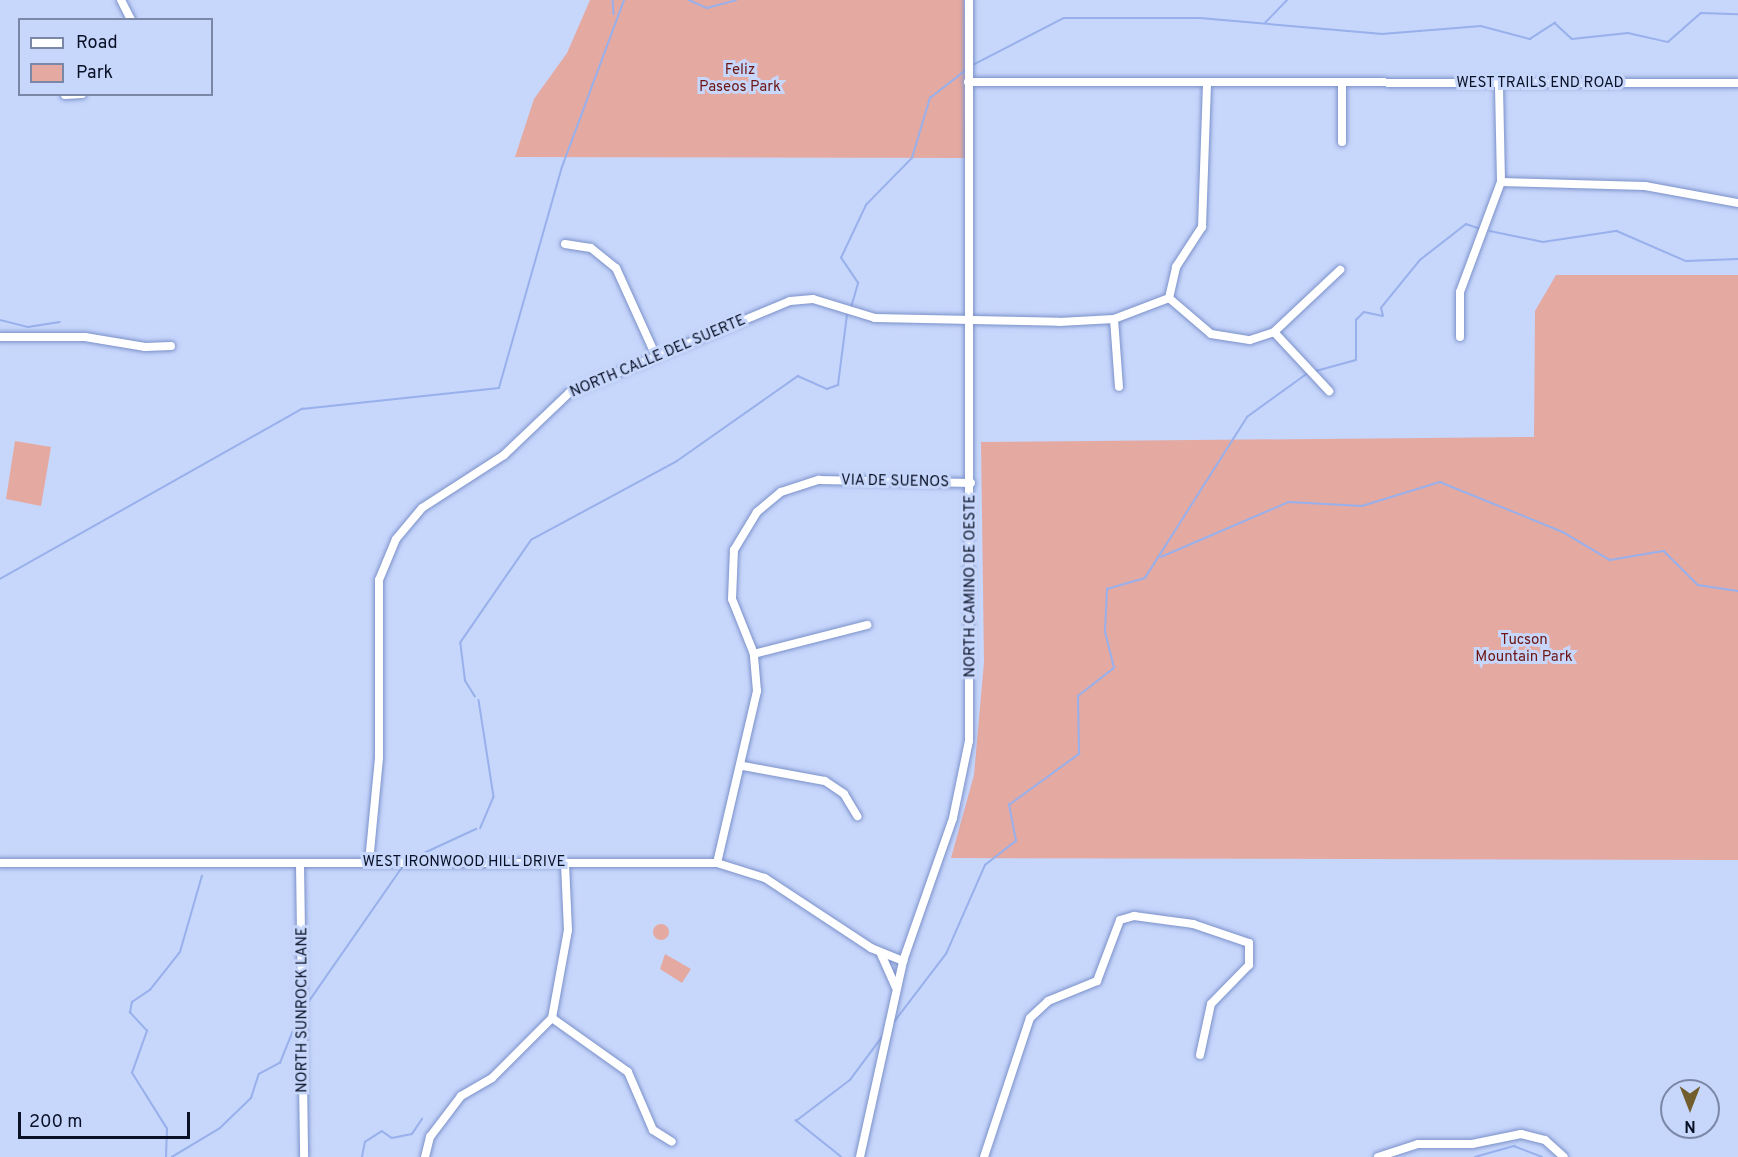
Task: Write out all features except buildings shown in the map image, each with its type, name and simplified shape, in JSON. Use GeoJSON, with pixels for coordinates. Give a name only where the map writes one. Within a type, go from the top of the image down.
{"type":"FeatureCollection","features":[{"type":"Feature","properties":{"kind":"street"},"geometry":{"type":"LineString","coordinates":[[122,0],[130,18]]}},
{"type":"Feature","properties":{"kind":"street","name":"NORTH CAMINO DE OESTE"},"geometry":{"type":"LineString","coordinates":[[860,1157],[903,961],[953,818],[969,741],[972,320],[969,0]]}},
{"type":"Feature","properties":{"kind":"street","name":"WEST TRAILS END ROAD"},"geometry":{"type":"LineString","coordinates":[[968,82],[1499,85],[1738,83]]}},
{"type":"Feature","properties":{"kind":"street"},"geometry":{"type":"LineString","coordinates":[[1207,84],[1202,227],[1176,267],[1169,298],[1211,334],[1250,340],[1274,332],[1340,270]]}},
{"type":"Feature","properties":{"kind":"street"},"geometry":{"type":"LineString","coordinates":[[1341,142],[1342,84]]}},
{"type":"Feature","properties":{"kind":"street"},"geometry":{"type":"LineString","coordinates":[[1460,338],[1460,292],[1502,182],[1499,85]]}},
{"type":"Feature","properties":{"kind":"street"},"geometry":{"type":"LineString","coordinates":[[1502,182],[1655,187],[1738,203]]}},
{"type":"Feature","properties":{"kind":"street"},"geometry":{"type":"LineString","coordinates":[[565,244],[591,248],[616,268],[655,354]]}},
{"type":"Feature","properties":{"kind":"street","name":"NORTH CALLE DEL SUERTE"},"geometry":{"type":"LineString","coordinates":[[369,862],[379,758],[379,580],[396,539],[422,508],[504,455],[569,393],[655,354],[790,301],[813,299],[875,318],[1114,319],[1169,298]]}},
{"type":"Feature","properties":{"kind":"street"},"geometry":{"type":"LineString","coordinates":[[1114,319],[1119,387]]}},
{"type":"Feature","properties":{"kind":"street"},"geometry":{"type":"LineString","coordinates":[[1274,332],[1329,391]]}},
{"type":"Feature","properties":{"kind":"street"},"geometry":{"type":"LineString","coordinates":[[0,337],[86,337],[145,347],[171,346]]}},
{"type":"Feature","properties":{"kind":"street","name":"VIA DE SUENOS"},"geometry":{"type":"LineString","coordinates":[[717,863],[743,766],[757,691],[754,654],[732,599],[734,550],[756,512],[781,492],[819,480],[971,483]]}},
{"type":"Feature","properties":{"kind":"street"},"geometry":{"type":"LineString","coordinates":[[754,654],[867,625]]}},
{"type":"Feature","properties":{"kind":"street"},"geometry":{"type":"LineString","coordinates":[[743,766],[825,781],[844,794],[857,816]]}},
{"type":"Feature","properties":{"kind":"street","name":"NORTH SUNROCK LANE"},"geometry":{"type":"LineString","coordinates":[[300,862],[304,1157]]}},
{"type":"Feature","properties":{"kind":"street","name":"WEST IRONWOOD HILL DRIVE"},"geometry":{"type":"LineString","coordinates":[[0,863],[717,863],[765,878],[878,951],[903,961]]}},
{"type":"Feature","properties":{"kind":"street"},"geometry":{"type":"LineString","coordinates":[[425,1157],[430,1137],[461,1096],[492,1078],[552,1018],[568,930],[565,863]]}},
{"type":"Feature","properties":{"kind":"street"},"geometry":{"type":"LineString","coordinates":[[984,1157],[1030,1018],[1048,1001],[1097,981],[1120,920],[1134,916],[1193,924],[1245,940],[1251,949],[1249,964],[1217,994],[1206,1017],[1200,1055]]}},
{"type":"Feature","properties":{"kind":"street"},"geometry":{"type":"LineString","coordinates":[[878,951],[897,989]]}},
{"type":"Feature","properties":{"kind":"street"},"geometry":{"type":"LineString","coordinates":[[552,1018],[628,1072],[652,1130],[672,1142]]}},
{"type":"Feature","properties":{"kind":"street"},"geometry":{"type":"LineString","coordinates":[[1378,1157],[1418,1144],[1465,1145],[1521,1134],[1545,1140],[1564,1157]]}},
{"type":"Feature","properties":{"kind":"green space","name":"Feliz Paseos Park"},"geometry":{"type":"Polygon","coordinates":[[[590,0],[964,0],[965,158],[515,157],[534,99],[567,53],[590,0]]]}},
{"type":"Feature","properties":{"kind":"green space","name":"Tucson Mountain Park"},"geometry":{"type":"Polygon","coordinates":[[[1556,275],[1738,275],[1738,860],[951,858],[974,775],[984,662],[981,442],[1534,437],[1535,311],[1556,275]]]}},
{"type":"Feature","properties":{"kind":"green space"},"geometry":{"type":"Polygon","coordinates":[[[15,441],[51,447],[41,506],[6,499],[15,441]]]}},
{"type":"Feature","properties":{"kind":"green space"},"geometry":{"type":"Polygon","coordinates":[[[661,924],[669,932],[661,940],[653,932],[661,924]]]}},
{"type":"Feature","properties":{"kind":"green space"},"geometry":{"type":"Polygon","coordinates":[[[665,954],[691,969],[682,983],[660,969],[665,954]]]}},
{"type":"Feature","properties":{"kind":"waterway"},"geometry":{"type":"LineString","coordinates":[[613,0],[614,14]]}},
{"type":"Feature","properties":{"kind":"waterway"},"geometry":{"type":"LineString","coordinates":[[0,579],[302,409],[499,388],[562,167],[624,0]]}},
{"type":"Feature","properties":{"kind":"waterway"},"geometry":{"type":"LineString","coordinates":[[689,0],[707,8],[736,0]]}},
{"type":"Feature","properties":{"kind":"waterway"},"geometry":{"type":"LineString","coordinates":[[1265,23],[1287,0]]}},
{"type":"Feature","properties":{"kind":"waterway"},"geometry":{"type":"LineString","coordinates":[[973,65],[1064,18],[1200,18],[1382,34],[1481,26],[1530,39],[1555,23],[1572,39],[1628,33],[1668,42],[1701,13],[1738,14]]}},
{"type":"Feature","properties":{"kind":"waterway"},"geometry":{"type":"LineString","coordinates":[[851,308],[858,283],[841,258],[866,205],[912,158],[930,98],[966,70]]}},
{"type":"Feature","properties":{"kind":"waterway"},"geometry":{"type":"LineString","coordinates":[[1316,371],[1356,360],[1356,320],[1364,312],[1383,316],[1381,308],[1420,260],[1466,224],[1481,229]]}},
{"type":"Feature","properties":{"kind":"waterway"},"geometry":{"type":"LineString","coordinates":[[1490,231],[1543,242],[1617,231],[1686,261],[1738,259]]}},
{"type":"Feature","properties":{"kind":"waterway"},"geometry":{"type":"LineString","coordinates":[[475,697],[465,681],[460,643],[531,540],[677,461],[798,376],[827,389],[838,385],[847,315]]}},
{"type":"Feature","properties":{"kind":"waterway"},"geometry":{"type":"LineString","coordinates":[[0,320],[28,327],[60,322]]}},
{"type":"Feature","properties":{"kind":"waterway"},"geometry":{"type":"LineString","coordinates":[[894,1022],[946,954],[985,865],[1016,841],[1009,805],[1079,754],[1078,696],[1114,668],[1105,633],[1107,589],[1145,578],[1247,417],[1308,373]]}},
{"type":"Feature","properties":{"kind":"waterway"},"geometry":{"type":"LineString","coordinates":[[1161,557],[1289,502],[1362,506],[1440,482],[1563,532],[1610,560],[1664,551],[1698,585],[1738,591]]}},
{"type":"Feature","properties":{"kind":"waterway"},"geometry":{"type":"LineString","coordinates":[[479,700],[494,797],[481,828]]}},
{"type":"Feature","properties":{"kind":"waterway"},"geometry":{"type":"LineString","coordinates":[[409,860],[476,829]]}},
{"type":"Feature","properties":{"kind":"waterway"},"geometry":{"type":"LineString","coordinates":[[305,1007],[403,866]]}},
{"type":"Feature","properties":{"kind":"waterway"},"geometry":{"type":"LineString","coordinates":[[166,1157],[167,1129],[132,1073],[147,1031],[130,1013],[132,1002],[150,990],[180,952],[202,876]]}},
{"type":"Feature","properties":{"kind":"waterway"},"geometry":{"type":"LineString","coordinates":[[172,1157],[220,1128],[251,1098],[259,1074],[280,1063],[298,1018]]}},
{"type":"Feature","properties":{"kind":"waterway"},"geometry":{"type":"LineString","coordinates":[[841,1157],[796,1121],[850,1080],[882,1037]]}},
{"type":"Feature","properties":{"kind":"waterway"},"geometry":{"type":"LineString","coordinates":[[362,1157],[365,1142],[382,1131],[392,1138],[412,1134],[422,1119]]}},
{"type":"Feature","properties":{"kind":"waterway"},"geometry":{"type":"LineString","coordinates":[[1475,1157],[1514,1146],[1542,1157]]}}]}
